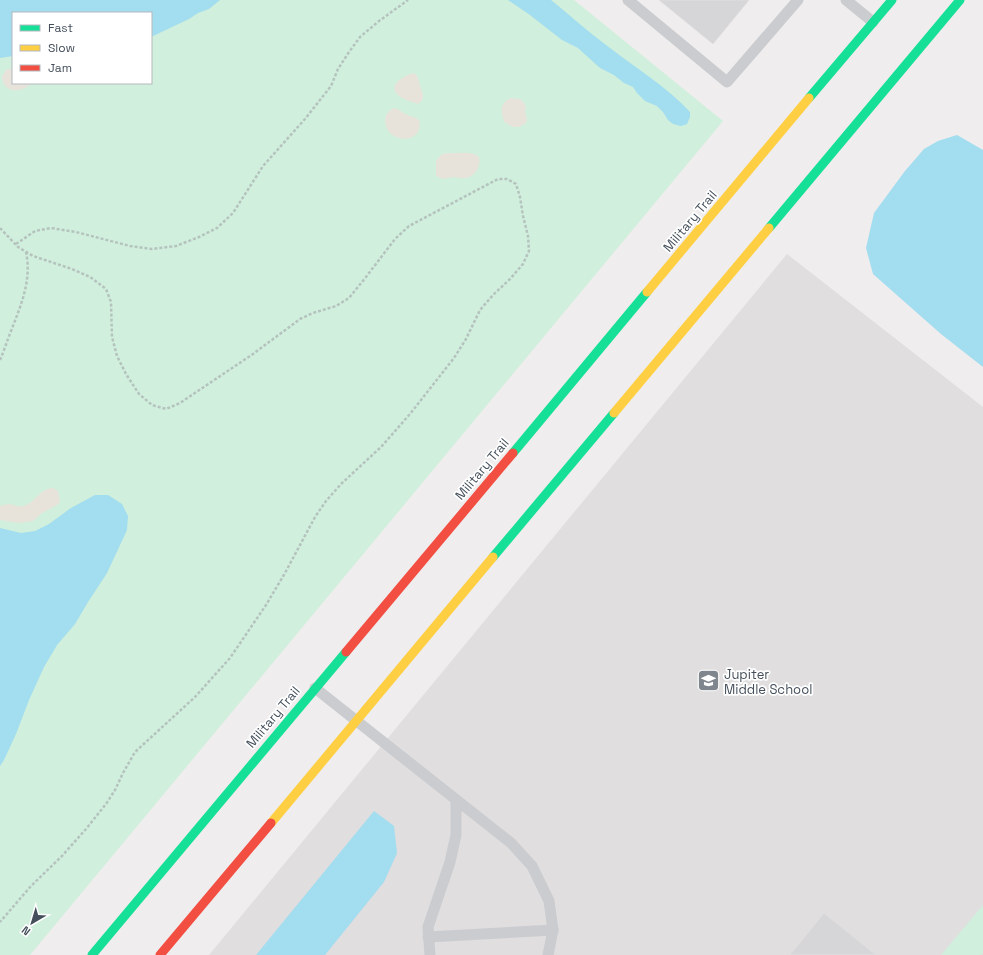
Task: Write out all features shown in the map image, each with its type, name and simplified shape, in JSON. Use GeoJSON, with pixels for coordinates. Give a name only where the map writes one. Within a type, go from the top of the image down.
{"type":"FeatureCollection","features":[{"type":"Feature","properties":{"kind":"main road","name":"Military Trail"},"geometry":{"type":"LineString","coordinates":[[92,955],[892,0]]}},
{"type":"Feature","properties":{"kind":"main road"},"geometry":{"type":"LineString","coordinates":[[160,955],[960,0]]}},
{"type":"Feature","properties":{"kind":"lane"},"geometry":{"type":"LineString","coordinates":[[628,0],[727,82],[798,0]]}},
{"type":"Feature","properties":{"kind":"lane"},"geometry":{"type":"LineString","coordinates":[[846,0],[873,22]]}},
{"type":"Feature","properties":{"kind":"lane"},"geometry":{"type":"LineString","coordinates":[[315,688],[511,843],[532,866],[549,901],[553,930],[548,955]]}},
{"type":"Feature","properties":{"kind":"lane"},"geometry":{"type":"LineString","coordinates":[[430,955],[428,927],[450,862],[456,835],[456,801]]}},
{"type":"Feature","properties":{"kind":"lane"},"geometry":{"type":"LineString","coordinates":[[428,937],[553,930]]}},
{"type":"Feature","properties":{"kind":"path"},"geometry":{"type":"LineString","coordinates":[[16,244],[35,230],[50,228],[76,232],[130,246],[152,249],[176,246],[217,228],[233,213],[255,182],[263,166],[305,119],[328,90],[349,52],[360,38],[379,20],[408,0]]}},
{"type":"Feature","properties":{"kind":"path"},"geometry":{"type":"LineString","coordinates":[[0,228],[26,252],[90,277],[106,290],[111,302],[112,337],[117,356],[126,374],[140,394],[152,405],[166,409],[180,403],[253,354],[300,319],[313,313],[336,306],[348,298],[395,239],[408,226],[498,179],[507,178],[516,184],[528,236],[528,251],[523,264],[480,310],[466,339],[454,358],[410,414],[381,447],[341,484],[326,501],[315,517],[266,605],[230,658],[195,696],[135,752],[123,773],[116,790],[106,804],[76,840],[31,886],[0,922]]}},
{"type":"Feature","properties":{"kind":"path"},"geometry":{"type":"LineString","coordinates":[[0,360],[23,298],[27,279],[28,261],[26,252]]}},
{"type":"Feature","properties":{"kind":"shaded area","name":"Jupiter Middle School"},"geometry":{"type":"Polygon","coordinates":[[[787,254],[983,407],[983,955],[209,955],[787,254]]]}},
{"type":"Feature","properties":{"kind":"green space"},"geometry":{"type":"Polygon","coordinates":[[[0,0],[574,0],[723,121],[30,955],[0,955],[0,0]]]}},
{"type":"Feature","properties":{"kind":"green space"},"geometry":{"type":"Polygon","coordinates":[[[983,905],[983,953],[981,955],[941,955],[983,905]]]}},
{"type":"Feature","properties":{"kind":"sand"},"geometry":{"type":"Polygon","coordinates":[[[12,68],[12,84],[31,84],[22,89],[9,89],[5,86],[2,76],[6,70],[12,68]]]}},
{"type":"Feature","properties":{"kind":"sand"},"geometry":{"type":"Polygon","coordinates":[[[414,73],[418,77],[423,95],[421,102],[418,104],[401,97],[395,90],[396,83],[399,80],[414,73]]]}},
{"type":"Feature","properties":{"kind":"sand"},"geometry":{"type":"Polygon","coordinates":[[[511,98],[520,99],[526,107],[526,123],[519,127],[513,127],[504,122],[502,108],[504,102],[511,98]]]}},
{"type":"Feature","properties":{"kind":"sand"},"geometry":{"type":"Polygon","coordinates":[[[394,108],[419,120],[419,128],[416,134],[411,138],[404,139],[397,137],[391,134],[387,128],[385,120],[386,116],[390,110],[394,108]]]}},
{"type":"Feature","properties":{"kind":"sand"},"geometry":{"type":"Polygon","coordinates":[[[468,153],[476,155],[479,157],[477,170],[473,175],[466,178],[440,178],[436,175],[436,161],[442,154],[468,153]]]}},
{"type":"Feature","properties":{"kind":"sand"},"geometry":{"type":"Polygon","coordinates":[[[53,488],[58,491],[60,502],[42,513],[33,521],[19,523],[0,520],[0,506],[10,504],[24,506],[41,493],[53,488]]]}},
{"type":"Feature","properties":{"kind":"water"},"geometry":{"type":"Polygon","coordinates":[[[0,0],[220,0],[209,9],[152,37],[152,12],[12,12],[12,56],[0,58],[0,0]]]}},
{"type":"Feature","properties":{"kind":"water"},"geometry":{"type":"Polygon","coordinates":[[[508,0],[551,0],[599,40],[660,85],[680,102],[690,112],[690,117],[687,124],[681,126],[673,124],[657,106],[645,101],[633,87],[600,68],[578,48],[562,40],[508,0]]]}},
{"type":"Feature","properties":{"kind":"water"},"geometry":{"type":"Polygon","coordinates":[[[957,135],[983,150],[983,367],[941,334],[873,274],[866,248],[874,213],[905,171],[924,149],[938,141],[957,135]]]}},
{"type":"Feature","properties":{"kind":"water"},"geometry":{"type":"Polygon","coordinates":[[[95,495],[108,495],[122,504],[128,516],[127,530],[107,573],[75,624],[57,645],[44,667],[16,734],[0,766],[0,528],[21,533],[35,531],[49,524],[71,508],[95,495]]]}},
{"type":"Feature","properties":{"kind":"water"},"geometry":{"type":"Polygon","coordinates":[[[374,811],[394,826],[397,853],[384,882],[325,955],[256,955],[374,811]]]}},
{"type":"Feature","properties":{"kind":"building"},"geometry":{"type":"Polygon","coordinates":[[[659,0],[749,0],[713,44],[659,0]]]}},
{"type":"Feature","properties":{"kind":"building"},"geometry":{"type":"Polygon","coordinates":[[[824,913],[876,955],[790,955],[824,913]]]}},
{"type":"Feature","properties":{"kind":"traffic: fast"},"geometry":{"type":"LineString","coordinates":[[809,98],[892,0]]}},
{"type":"Feature","properties":{"kind":"traffic: fast"},"geometry":{"type":"LineString","coordinates":[[769,228],[960,0]]}},
{"type":"Feature","properties":{"kind":"traffic: fast"},"geometry":{"type":"LineString","coordinates":[[513,453],[647,292]]}},
{"type":"Feature","properties":{"kind":"traffic: fast"},"geometry":{"type":"LineString","coordinates":[[493,557],[614,413]]}},
{"type":"Feature","properties":{"kind":"traffic: fast"},"geometry":{"type":"LineString","coordinates":[[92,955],[346,652]]}},
{"type":"Feature","properties":{"kind":"traffic: slow"},"geometry":{"type":"LineString","coordinates":[[647,292],[809,98]]}},
{"type":"Feature","properties":{"kind":"traffic: slow"},"geometry":{"type":"LineString","coordinates":[[614,413],[769,228]]}},
{"type":"Feature","properties":{"kind":"traffic: slow"},"geometry":{"type":"LineString","coordinates":[[271,823],[493,557]]}},
{"type":"Feature","properties":{"kind":"traffic: jam"},"geometry":{"type":"LineString","coordinates":[[346,652],[513,453]]}},
{"type":"Feature","properties":{"kind":"traffic: jam"},"geometry":{"type":"LineString","coordinates":[[160,955],[271,823]]}},
{"type":"Feature","properties":{"kind":"place","name":"Jupiter Middle School"},"geometry":{"type":"Point","coordinates":[709,681]}}]}
